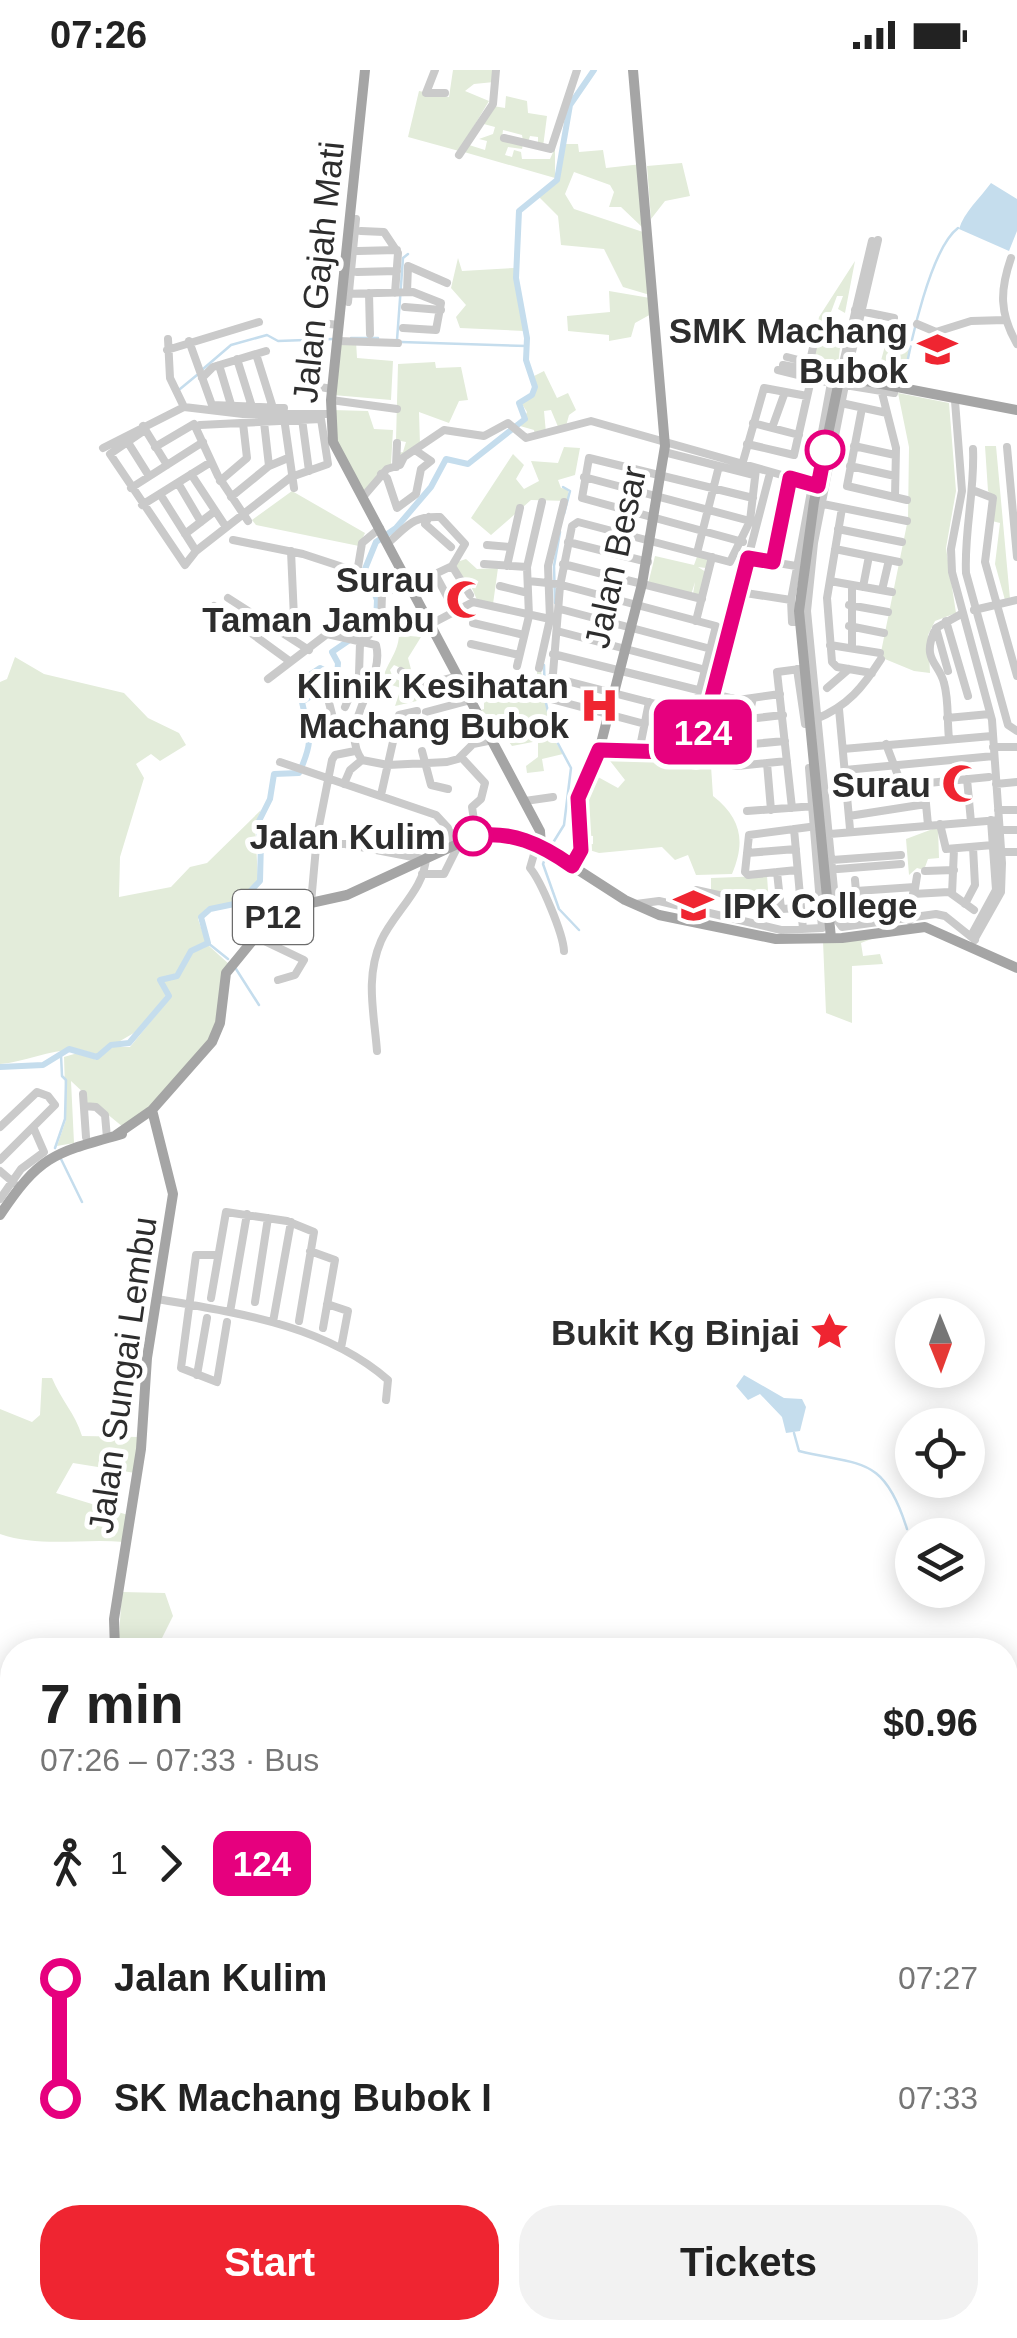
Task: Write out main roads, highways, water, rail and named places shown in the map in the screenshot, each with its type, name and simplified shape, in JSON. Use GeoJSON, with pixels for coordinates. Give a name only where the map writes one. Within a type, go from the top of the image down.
{"type":"FeatureCollection","features":[{"type":"Feature","properties":{"kind":"main road","name":"Jalan Gajah Mati"},"geometry":{"type":"LineString","coordinates":[[364,70],[347,296],[338,335],[330,414],[336,452],[493,740],[542,835],[544,847]]}},
{"type":"Feature","properties":{"kind":"main road","name":"Jalan Besar"},"geometry":{"type":"LineString","coordinates":[[572,866],[581,850],[578,798],[599,750],[648,562],[665,449],[633,70]]}},
{"type":"Feature","properties":{"kind":"main road"},"geometry":{"type":"LineString","coordinates":[[830,929],[829,881],[816,806],[821,781],[815,719],[801,668],[801,615],[818,503],[814,485],[839,380],[916,389],[954,401],[1017,410]]}},
{"type":"Feature","properties":{"kind":"main road","name":"P12"},"geometry":{"type":"LineString","coordinates":[[0,1214],[15,1184],[53,1155],[111,1137],[152,1116],[216,1035],[226,973],[254,936],[282,911],[347,895],[425,858],[454,838],[503,834],[544,847],[634,906],[760,938],[830,929],[866,934],[909,922],[972,941],[1017,968]]}},
{"type":"Feature","properties":{"kind":"main road","name":"Jalan Sungai Lembu"},"geometry":{"type":"LineString","coordinates":[[115,1638],[114,1619],[141,1449],[146,1365],[173,1190],[152,1116]]}},
{"type":"Feature","properties":{"kind":"water"},"geometry":{"type":"Polygon","coordinates":[[[991,183],[1017,199],[1017,231],[1009,251],[959,229],[991,183]]]}},
{"type":"Feature","properties":{"kind":"water"},"geometry":{"type":"Polygon","coordinates":[[[744,1375],[784,1398],[802,1399],[806,1407],[800,1431],[786,1433],[782,1417],[760,1394],[748,1400],[736,1386],[744,1375]]]}},
{"type":"Feature","properties":{"kind":"waterway"},"geometry":{"type":"LineString","coordinates":[[0,1067],[43,1065],[69,1049],[97,1057],[111,1045],[129,1043],[169,996],[160,980],[177,976],[191,951],[208,943],[201,917],[210,909],[239,903],[260,881],[261,841],[257,825],[270,799],[274,774],[299,773],[307,752],[309,736],[302,702],[314,694],[305,685],[305,678],[320,668],[337,677],[338,663],[332,652],[376,622],[377,600],[365,569],[376,542],[396,528],[431,487],[446,459],[468,464],[525,419],[519,403],[532,395],[535,387],[526,360],[527,338],[516,278],[519,211],[557,180],[570,105],[594,70]]}},
{"type":"Feature","properties":{"kind":"waterway"},"geometry":{"type":"LineString","coordinates":[[904,381],[931,275],[948,239],[958,228]]}},
{"type":"Feature","properties":{"kind":"waterway"},"geometry":{"type":"LineString","coordinates":[[397,340],[403,258],[408,254]]}},
{"type":"Feature","properties":{"kind":"waterway"},"geometry":{"type":"LineString","coordinates":[[203,369],[231,345],[267,335],[278,341],[333,339]]}},
{"type":"Feature","properties":{"kind":"waterway"},"geometry":{"type":"LineString","coordinates":[[351,338],[378,338]]}},
{"type":"Feature","properties":{"kind":"waterway"},"geometry":{"type":"LineString","coordinates":[[401,342],[527,346]]}},
{"type":"Feature","properties":{"kind":"waterway"},"geometry":{"type":"LineString","coordinates":[[180,389],[197,375]]}},
{"type":"Feature","properties":{"kind":"waterway"},"geometry":{"type":"LineString","coordinates":[[563,487],[570,491],[564,514]]}},
{"type":"Feature","properties":{"kind":"waterway"},"geometry":{"type":"LineString","coordinates":[[555,603],[554,566],[560,532]]}},
{"type":"Feature","properties":{"kind":"waterway"},"geometry":{"type":"LineString","coordinates":[[544,665],[545,699],[554,736],[571,768],[564,825],[551,846]]}},
{"type":"Feature","properties":{"kind":"waterway"},"geometry":{"type":"LineString","coordinates":[[547,853],[543,864],[559,909],[579,930]]}},
{"type":"Feature","properties":{"kind":"waterway"},"geometry":{"type":"LineString","coordinates":[[208,943],[228,959]]}},
{"type":"Feature","properties":{"kind":"waterway"},"geometry":{"type":"LineString","coordinates":[[236,969],[259,1005]]}},
{"type":"Feature","properties":{"kind":"waterway"},"geometry":{"type":"LineString","coordinates":[[55,1148],[65,1119],[66,1080],[62,1076],[61,1055]]}},
{"type":"Feature","properties":{"kind":"waterway"},"geometry":{"type":"LineString","coordinates":[[61,1159],[82,1202]]}},
{"type":"Feature","properties":{"kind":"waterway"},"geometry":{"type":"LineString","coordinates":[[794,1433],[799,1451],[854,1463],[879,1476],[903,1518]]}},
{"type":"Feature","properties":{"kind":"place","name":"SMK Machang Bubok"},"geometry":{"type":"Point","coordinates":[938,350]}},
{"type":"Feature","properties":{"kind":"place","name":"Surau Taman Jambu"},"geometry":{"type":"Point","coordinates":[465,599]}},
{"type":"Feature","properties":{"kind":"place","name":"Klinik Kesihatan Machang Bubok"},"geometry":{"type":"Point","coordinates":[599,705]}},
{"type":"Feature","properties":{"kind":"place","name":"Surau"},"geometry":{"type":"Point","coordinates":[961,784]}},
{"type":"Feature","properties":{"kind":"place","name":"Jalan Kulim"},"geometry":{"type":"Point","coordinates":[473,836]}},
{"type":"Feature","properties":{"kind":"place","name":"IPK College"},"geometry":{"type":"Point","coordinates":[693,905]}},
{"type":"Feature","properties":{"kind":"place","name":"Bukit Kg Binjai"},"geometry":{"type":"Point","coordinates":[830,1332]}}]}
